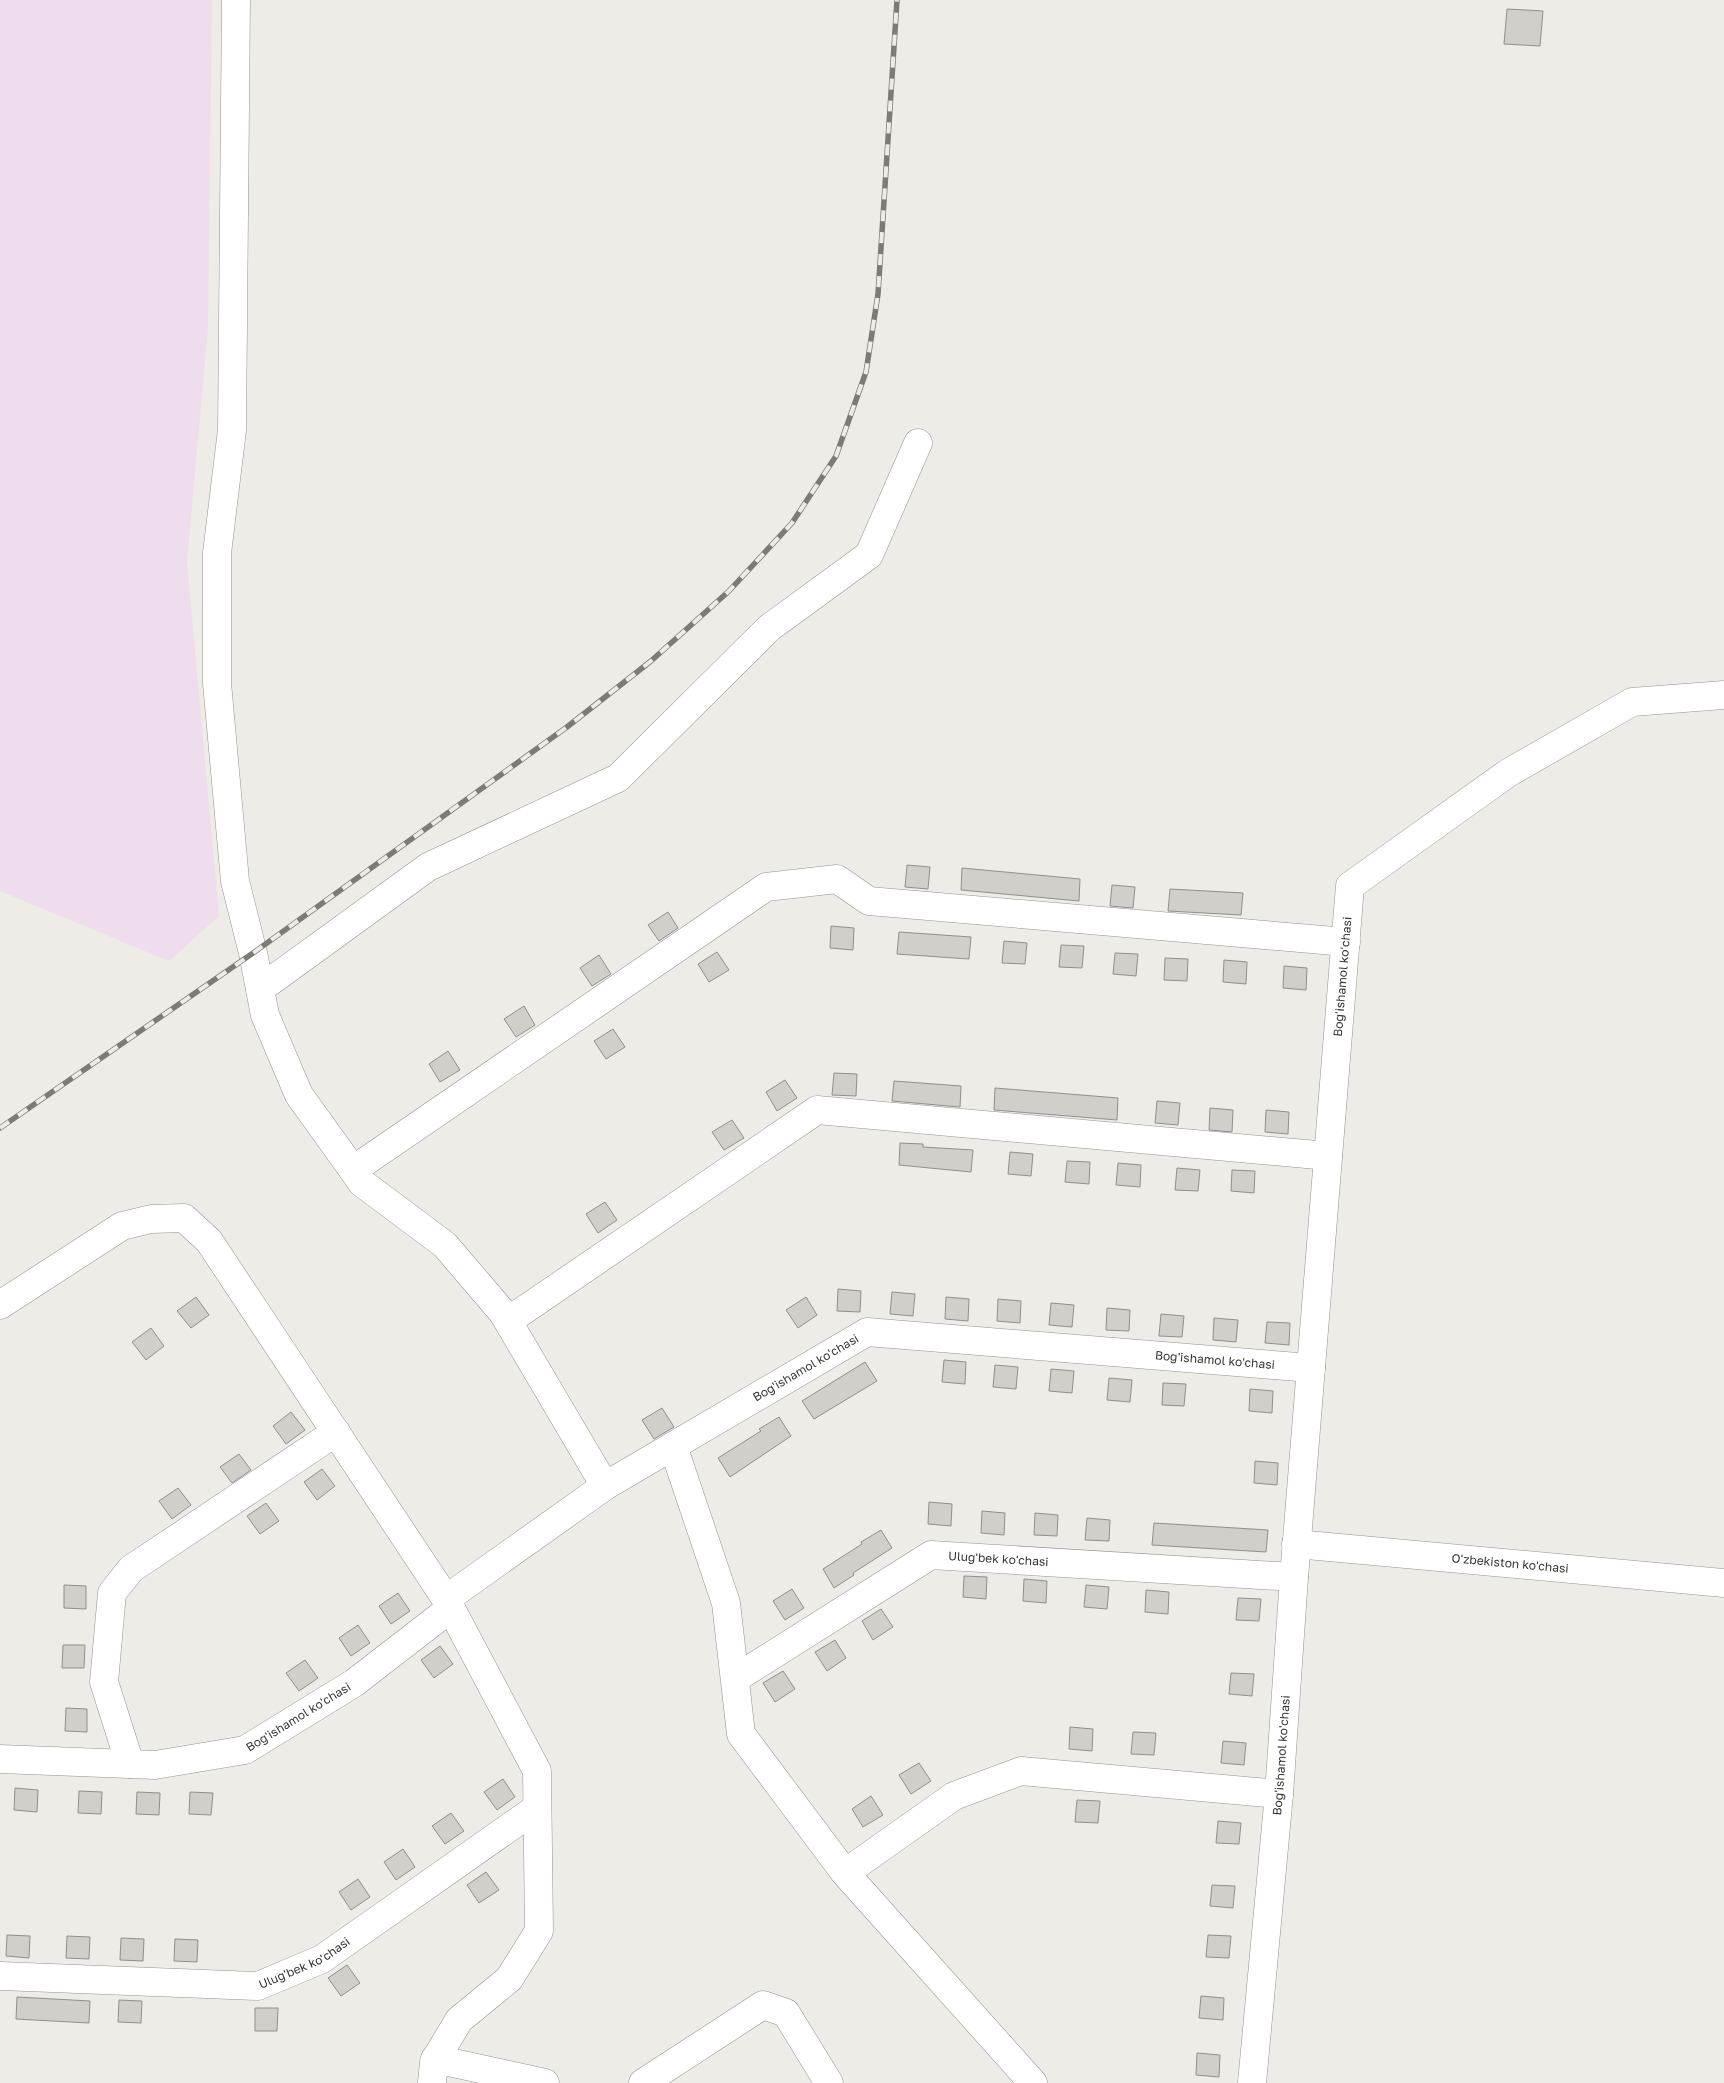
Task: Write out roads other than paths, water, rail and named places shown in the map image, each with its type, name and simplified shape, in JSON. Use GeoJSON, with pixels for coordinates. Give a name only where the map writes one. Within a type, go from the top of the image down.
{"type":"FeatureCollection","features":[{"type":"Feature","properties":{"kind":"street"},"geometry":{"type":"LineString","coordinates":[[236,0],[232,430],[217,553],[217,682],[235,881],[253,953],[264,1015],[299,1095],[362,1183],[445,1245],[503,1313],[605,1486]]}},
{"type":"Feature","properties":{"kind":"street"},"geometry":{"type":"LineString","coordinates":[[260,989],[428,868],[618,778],[769,628],[869,555],[918,443]]}},
{"type":"Feature","properties":{"kind":"street","name":"Bog'ishamol ko'chasi"},"geometry":{"type":"LineString","coordinates":[[1252,2083],[1278,1794],[1296,1544],[1350,886],[1508,773],[1632,702],[1724,694]]}},
{"type":"Feature","properties":{"kind":"street"},"geometry":{"type":"LineString","coordinates":[[353,1170],[766,887],[838,879],[869,901],[1346,942]]}},
{"type":"Feature","properties":{"kind":"street"},"geometry":{"type":"LineString","coordinates":[[508,1321],[816,1110],[1328,1156]]}},
{"type":"Feature","properties":{"kind":"street"},"geometry":{"type":"LineString","coordinates":[[0,1305],[122,1226],[150,1219],[184,1218],[209,1241],[449,1603],[537,1771],[538,1931],[509,1979],[459,2020],[434,2071],[545,2083]]}},
{"type":"Feature","properties":{"kind":"street","name":"Bog'ishamol ko'chasi"},"geometry":{"type":"LineString","coordinates":[[0,1759],[155,1766],[245,1750],[354,1683],[449,1603],[605,1486],[867,1332],[1311,1368]]}},
{"type":"Feature","properties":{"kind":"street"},"geometry":{"type":"LineString","coordinates":[[130,1764],[104,1682],[112,1593],[132,1569],[336,1432]]}},
{"type":"Feature","properties":{"kind":"street"},"geometry":{"type":"LineString","coordinates":[[672,1446],[726,1603],[741,1734],[845,1873],[1033,2083]]}},
{"type":"Feature","properties":{"kind":"street","name":"O'zbekiston ko'chasi"},"geometry":{"type":"LineString","coordinates":[[1296,1544],[1724,1583]]}},
{"type":"Feature","properties":{"kind":"street","name":"Ulug'bek ko'chasi"},"geometry":{"type":"LineString","coordinates":[[736,1678],[931,1556],[1294,1576]]}},
{"type":"Feature","properties":{"kind":"street"},"geometry":{"type":"LineString","coordinates":[[845,1873],[954,1796],[1021,1771],[1278,1794]]}},
{"type":"Feature","properties":{"kind":"street","name":"Ulug'bek ko'chasi"},"geometry":{"type":"LineString","coordinates":[[0,1976],[258,1986],[322,1959],[537,1808]]}},
{"type":"Feature","properties":{"kind":"street"},"geometry":{"type":"LineString","coordinates":[[643,2083],[763,2005],[786,2013],[829,2083]]}},
{"type":"Feature","properties":{"kind":"railway"},"geometry":{"type":"LineString","coordinates":[[0,1128],[253,953],[567,727],[651,661],[729,591],[792,523],[836,456],[866,372],[878,294],[897,0]]}}]}
